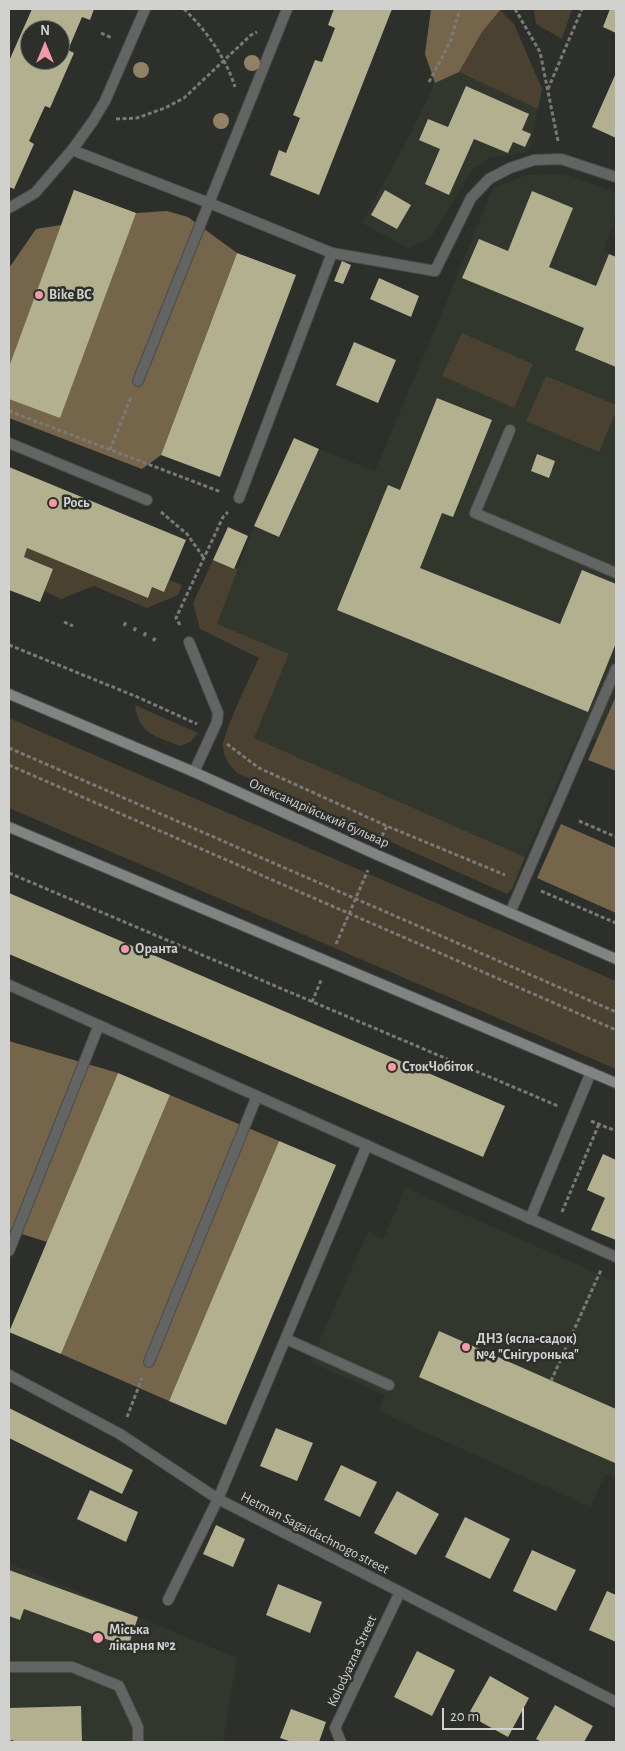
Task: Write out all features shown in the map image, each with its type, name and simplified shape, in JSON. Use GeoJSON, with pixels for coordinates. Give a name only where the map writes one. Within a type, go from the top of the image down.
{"type":"FeatureCollection","features":[{"type":"Feature","properties":{"kind":"main road","name":"Олександрійський бульвар"},"geometry":{"type":"LineString","coordinates":[[9,694],[194,772],[375,854],[616,959]]}},
{"type":"Feature","properties":{"kind":"main road"},"geometry":{"type":"LineString","coordinates":[[9,827],[616,1083]]}},
{"type":"Feature","properties":{"kind":"street"},"geometry":{"type":"LineString","coordinates":[[9,208],[35,193],[94,121],[105,101],[145,9]]}},
{"type":"Feature","properties":{"kind":"street"},"geometry":{"type":"LineString","coordinates":[[138,381],[287,9]]}},
{"type":"Feature","properties":{"kind":"street"},"geometry":{"type":"LineString","coordinates":[[72,150],[332,252],[435,272],[471,198],[489,179],[510,168],[534,160],[561,159],[616,177]]}},
{"type":"Feature","properties":{"kind":"street"},"geometry":{"type":"LineString","coordinates":[[238,498],[332,252]]}},
{"type":"Feature","properties":{"kind":"street"},"geometry":{"type":"LineString","coordinates":[[510,430],[475,513],[616,573]]}},
{"type":"Feature","properties":{"kind":"street"},"geometry":{"type":"LineString","coordinates":[[9,443],[147,500]]}},
{"type":"Feature","properties":{"kind":"street"},"geometry":{"type":"LineString","coordinates":[[189,642],[218,713],[213,733],[194,772]]}},
{"type":"Feature","properties":{"kind":"street"},"geometry":{"type":"LineString","coordinates":[[510,913],[616,669]]}},
{"type":"Feature","properties":{"kind":"street"},"geometry":{"type":"LineString","coordinates":[[9,984],[612,1256]]}},
{"type":"Feature","properties":{"kind":"street"},"geometry":{"type":"LineString","coordinates":[[9,1251],[98,1025]]}},
{"type":"Feature","properties":{"kind":"street"},"geometry":{"type":"LineString","coordinates":[[530,1219],[591,1072]]}},
{"type":"Feature","properties":{"kind":"street"},"geometry":{"type":"LineString","coordinates":[[149,1362],[257,1096]]}},
{"type":"Feature","properties":{"kind":"street"},"geometry":{"type":"LineString","coordinates":[[168,1600],[218,1499],[367,1145]]}},
{"type":"Feature","properties":{"kind":"street"},"geometry":{"type":"LineString","coordinates":[[286,1339],[389,1385]]}},
{"type":"Feature","properties":{"kind":"street","name":"Hetman Sagaidachnogo street"},"geometry":{"type":"LineString","coordinates":[[9,1375],[120,1434],[218,1499],[616,1702]]}},
{"type":"Feature","properties":{"kind":"street","name":"Kolodyazna Street"},"geometry":{"type":"LineString","coordinates":[[341,1742],[335,1728],[400,1592]]}},
{"type":"Feature","properties":{"kind":"street"},"geometry":{"type":"LineString","coordinates":[[9,1667],[72,1667],[120,1686],[138,1727],[138,1742]]}},
{"type":"Feature","properties":{"kind":"path"},"geometry":{"type":"LineString","coordinates":[[184,9],[207,35],[224,61],[245,112]]}},
{"type":"Feature","properties":{"kind":"path"},"geometry":{"type":"LineString","coordinates":[[429,82],[450,42],[460,9]]}},
{"type":"Feature","properties":{"kind":"path"},"geometry":{"type":"LineString","coordinates":[[515,9],[540,52],[561,159]]}},
{"type":"Feature","properties":{"kind":"path"},"geometry":{"type":"LineString","coordinates":[[547,90],[582,9]]}},
{"type":"Feature","properties":{"kind":"path"},"geometry":{"type":"LineString","coordinates":[[94,121],[137,118],[165,108],[184,98],[251,35],[270,24],[282,23]]}},
{"type":"Feature","properties":{"kind":"path"},"geometry":{"type":"LineString","coordinates":[[110,450],[138,381]]}},
{"type":"Feature","properties":{"kind":"path"},"geometry":{"type":"LineString","coordinates":[[9,411],[238,498],[223,517],[176,618],[183,630]]}},
{"type":"Feature","properties":{"kind":"path"},"geometry":{"type":"LineString","coordinates":[[147,500],[187,534],[204,559]]}},
{"type":"Feature","properties":{"kind":"path"},"geometry":{"type":"LineString","coordinates":[[64,622],[74,626]]}},
{"type":"Feature","properties":{"kind":"path"},"geometry":{"type":"LineString","coordinates":[[124,626],[126,622]]}},
{"type":"Feature","properties":{"kind":"path"},"geometry":{"type":"LineString","coordinates":[[134,631],[136,627]]}},
{"type":"Feature","properties":{"kind":"path"},"geometry":{"type":"LineString","coordinates":[[144,636],[146,632]]}},
{"type":"Feature","properties":{"kind":"path"},"geometry":{"type":"LineString","coordinates":[[9,645],[135,696],[213,733],[259,768],[387,826],[616,923]]}},
{"type":"Feature","properties":{"kind":"path"},"geometry":{"type":"LineString","coordinates":[[9,748],[616,1012]]}},
{"type":"Feature","properties":{"kind":"path"},"geometry":{"type":"LineString","coordinates":[[9,765],[616,1030]]}},
{"type":"Feature","properties":{"kind":"path"},"geometry":{"type":"LineString","coordinates":[[579,821],[616,838]]}},
{"type":"Feature","properties":{"kind":"path"},"geometry":{"type":"LineString","coordinates":[[312,1002],[387,826]]}},
{"type":"Feature","properties":{"kind":"path"},"geometry":{"type":"LineString","coordinates":[[9,873],[616,1131]]}},
{"type":"Feature","properties":{"kind":"path"},"geometry":{"type":"LineString","coordinates":[[558,1220],[599,1124]]}},
{"type":"Feature","properties":{"kind":"path"},"geometry":{"type":"LineString","coordinates":[[551,1380],[612,1256]]}},
{"type":"Feature","properties":{"kind":"path"},"geometry":{"type":"LineString","coordinates":[[120,1434],[149,1362]]}},
{"type":"Feature","properties":{"kind":"shaded area"},"geometry":{"type":"Polygon","coordinates":[[[431,9],[501,9],[482,32],[459,72],[435,83],[425,54],[431,9]]]}},
{"type":"Feature","properties":{"kind":"shaded area"},"geometry":{"type":"Polygon","coordinates":[[[534,9],[572,9],[562,39],[536,24],[534,9]]]}},
{"type":"Feature","properties":{"kind":"shaded area"},"geometry":{"type":"Polygon","coordinates":[[[500,10],[514,24],[542,89],[538,109],[459,72],[482,32],[500,10]]]}},
{"type":"Feature","properties":{"kind":"shaded area"},"geometry":{"type":"Polygon","coordinates":[[[459,72],[538,109],[530,148],[523,153],[490,158],[473,169],[431,238],[408,248],[362,223],[407,140],[435,83],[459,72]]]}},
{"type":"Feature","properties":{"kind":"shaded area"},"geometry":{"type":"Polygon","coordinates":[[[566,174],[616,193],[616,217],[605,247],[609,254],[616,257],[616,696],[597,740],[579,734],[525,857],[254,738],[289,654],[217,624],[254,526],[279,537],[319,449],[375,471],[493,188],[526,175],[566,174]]]}},
{"type":"Feature","properties":{"kind":"shaded area"},"geometry":{"type":"Polygon","coordinates":[[[74,190],[136,213],[167,211],[188,217],[237,253],[161,455],[142,469],[9,418],[9,268],[36,229],[61,225],[74,190]]]}},
{"type":"Feature","properties":{"kind":"shaded area"},"geometry":{"type":"Polygon","coordinates":[[[462,333],[533,364],[514,408],[442,376],[462,333]]]}},
{"type":"Feature","properties":{"kind":"shaded area"},"geometry":{"type":"Polygon","coordinates":[[[546,376],[616,405],[616,411],[599,452],[526,421],[546,376]]]}},
{"type":"Feature","properties":{"kind":"shaded area"},"geometry":{"type":"Polygon","coordinates":[[[27,548],[148,598],[152,587],[164,592],[169,580],[182,585],[178,595],[147,608],[94,586],[61,599],[44,591],[53,569],[24,557],[27,548]]]}},
{"type":"Feature","properties":{"kind":"shaded area"},"geometry":{"type":"Polygon","coordinates":[[[213,560],[238,569],[217,624],[289,654],[254,738],[525,857],[512,889],[507,894],[237,773],[226,758],[223,747],[224,740],[259,658],[200,629],[193,603],[213,560]]]}},
{"type":"Feature","properties":{"kind":"shaded area"},"geometry":{"type":"Polygon","coordinates":[[[616,696],[616,771],[588,760],[616,696]]]}},
{"type":"Feature","properties":{"kind":"shaded area"},"geometry":{"type":"Polygon","coordinates":[[[135,705],[198,733],[190,742],[180,746],[156,737],[140,723],[135,705]]]}},
{"type":"Feature","properties":{"kind":"shaded area"},"geometry":{"type":"Polygon","coordinates":[[[9,718],[616,981],[616,1069],[9,808],[9,718]]]}},
{"type":"Feature","properties":{"kind":"shaded area"},"geometry":{"type":"Polygon","coordinates":[[[561,824],[616,848],[616,913],[537,878],[561,824]]]}},
{"type":"Feature","properties":{"kind":"shaded area"},"geometry":{"type":"Polygon","coordinates":[[[9,1041],[118,1073],[47,1242],[9,1230],[9,1041]]]}},
{"type":"Feature","properties":{"kind":"shaded area"},"geometry":{"type":"Polygon","coordinates":[[[170,1095],[279,1141],[169,1401],[61,1354],[170,1095]]]}},
{"type":"Feature","properties":{"kind":"shaded area","name":"ДНЗ (ясла-садок) №4 \"Снігуронька\""},"geometry":{"type":"Polygon","coordinates":[[[406,1188],[616,1282],[616,1478],[605,1474],[591,1507],[378,1411],[385,1395],[310,1362],[368,1232],[383,1239],[406,1188]]]}},
{"type":"Feature","properties":{"kind":"shaded area","name":"Міська лікарня №2"},"geometry":{"type":"Polygon","coordinates":[[[9,1563],[237,1658],[223,1742],[9,1742],[9,1563]]]}},
{"type":"Feature","properties":{"kind":"building"},"geometry":{"type":"Polygon","coordinates":[[[32,9],[94,9],[90,20],[82,17],[70,45],[70,20],[27,20],[32,9]]]}},
{"type":"Feature","properties":{"kind":"building"},"geometry":{"type":"Polygon","coordinates":[[[334,9],[392,9],[319,195],[270,175],[279,150],[286,153],[300,118],[293,115],[315,60],[322,62],[335,28],[328,25],[334,9]]]}},
{"type":"Feature","properties":{"kind":"building"},"geometry":{"type":"Polygon","coordinates":[[[610,9],[616,9],[616,33],[603,27],[610,9]]]}},
{"type":"Feature","properties":{"kind":"building"},"geometry":{"type":"Polygon","coordinates":[[[20,36],[20,70],[67,70],[50,108],[45,106],[29,141],[34,144],[14,189],[9,187],[9,61],[20,36]]]}},
{"type":"Feature","properties":{"kind":"building"},"geometry":{"type":"Polygon","coordinates":[[[70,51],[74,53],[70,62],[70,51]]]}},
{"type":"Feature","properties":{"kind":"building"},"geometry":{"type":"Polygon","coordinates":[[[616,73],[616,138],[592,127],[616,73]]]}},
{"type":"Feature","properties":{"kind":"building"},"geometry":{"type":"Polygon","coordinates":[[[466,86],[529,114],[522,130],[531,134],[525,147],[513,142],[508,153],[474,139],[449,195],[425,184],[440,149],[419,140],[428,119],[448,127],[466,86]]]}},
{"type":"Feature","properties":{"kind":"building"},"geometry":{"type":"Polygon","coordinates":[[[74,190],[136,213],[60,418],[9,399],[9,367],[74,190]]]}},
{"type":"Feature","properties":{"kind":"building"},"geometry":{"type":"Polygon","coordinates":[[[385,190],[411,205],[397,229],[371,215],[385,190]]]}},
{"type":"Feature","properties":{"kind":"building"},"geometry":{"type":"Polygon","coordinates":[[[532,191],[573,208],[549,267],[596,286],[609,254],[616,257],[616,367],[575,350],[584,328],[462,278],[479,239],[508,251],[532,191]]]}},
{"type":"Feature","properties":{"kind":"building"},"geometry":{"type":"Polygon","coordinates":[[[237,253],[296,275],[220,477],[161,455],[237,253]]]}},
{"type":"Feature","properties":{"kind":"building"},"geometry":{"type":"Polygon","coordinates":[[[342,261],[351,265],[343,284],[334,281],[342,261]]]}},
{"type":"Feature","properties":{"kind":"building"},"geometry":{"type":"Polygon","coordinates":[[[379,278],[419,296],[411,317],[370,299],[379,278]]]}},
{"type":"Feature","properties":{"kind":"building"},"geometry":{"type":"Polygon","coordinates":[[[354,342],[396,360],[378,403],[336,385],[354,342]]]}},
{"type":"Feature","properties":{"kind":"building"},"geometry":{"type":"Polygon","coordinates":[[[437,398],[492,420],[453,517],[442,513],[420,568],[560,624],[582,570],[616,584],[616,643],[588,712],[337,610],[388,485],[400,490],[437,398]]]}},
{"type":"Feature","properties":{"kind":"building"},"geometry":{"type":"Polygon","coordinates":[[[294,438],[319,449],[279,537],[254,526],[294,438]]]}},
{"type":"Feature","properties":{"kind":"building"},"geometry":{"type":"Polygon","coordinates":[[[537,454],[555,461],[549,478],[531,471],[537,454]]]}},
{"type":"Feature","properties":{"kind":"building","name":"Рось"},"geometry":{"type":"Polygon","coordinates":[[[9,467],[186,540],[164,592],[152,587],[148,598],[27,548],[24,557],[53,569],[40,602],[9,590],[9,467]]]}},
{"type":"Feature","properties":{"kind":"building"},"geometry":{"type":"Polygon","coordinates":[[[228,527],[248,536],[234,569],[213,560],[228,527]]]}},
{"type":"Feature","properties":{"kind":"building"},"geometry":{"type":"Polygon","coordinates":[[[9,893],[505,1106],[483,1157],[9,954],[9,893]]]}},
{"type":"Feature","properties":{"kind":"building"},"geometry":{"type":"Polygon","coordinates":[[[118,1073],[170,1095],[61,1354],[9,1332],[118,1073]]]}},
{"type":"Feature","properties":{"kind":"building"},"geometry":{"type":"Polygon","coordinates":[[[279,1141],[336,1165],[226,1425],[169,1401],[279,1141]]]}},
{"type":"Feature","properties":{"kind":"building"},"geometry":{"type":"Polygon","coordinates":[[[603,1154],[616,1160],[616,1240],[591,1230],[605,1198],[587,1190],[603,1154]]]}},
{"type":"Feature","properties":{"kind":"building"},"geometry":{"type":"Polygon","coordinates":[[[439,1331],[616,1409],[615,1463],[419,1377],[439,1331]]]}},
{"type":"Feature","properties":{"kind":"building"},"geometry":{"type":"Polygon","coordinates":[[[9,1408],[133,1470],[122,1494],[9,1438],[9,1408]]]}},
{"type":"Feature","properties":{"kind":"building"},"geometry":{"type":"Polygon","coordinates":[[[276,1428],[313,1443],[297,1481],[260,1466],[276,1428]]]}},
{"type":"Feature","properties":{"kind":"building"},"geometry":{"type":"Polygon","coordinates":[[[341,1465],[377,1482],[360,1517],[324,1500],[341,1465]]]}},
{"type":"Feature","properties":{"kind":"building"},"geometry":{"type":"Polygon","coordinates":[[[90,1490],[138,1512],[126,1542],[77,1519],[90,1490]]]}},
{"type":"Feature","properties":{"kind":"building"},"geometry":{"type":"Polygon","coordinates":[[[397,1491],[439,1514],[416,1555],[374,1533],[397,1491]]]}},
{"type":"Feature","properties":{"kind":"building"},"geometry":{"type":"Polygon","coordinates":[[[465,1517],[510,1539],[490,1579],[445,1557],[465,1517]]]}},
{"type":"Feature","properties":{"kind":"building"},"geometry":{"type":"Polygon","coordinates":[[[216,1525],[245,1539],[233,1567],[203,1554],[216,1525]]]}},
{"type":"Feature","properties":{"kind":"building"},"geometry":{"type":"Polygon","coordinates":[[[532,1550],[576,1570],[556,1611],[513,1591],[532,1550]]]}},
{"type":"Feature","properties":{"kind":"building"},"geometry":{"type":"Polygon","coordinates":[[[9,1570],[138,1617],[128,1647],[24,1609],[20,1620],[9,1616],[9,1570]]]}},
{"type":"Feature","properties":{"kind":"building"},"geometry":{"type":"Polygon","coordinates":[[[278,1584],[322,1602],[310,1633],[266,1615],[278,1584]]]}},
{"type":"Feature","properties":{"kind":"building"},"geometry":{"type":"Polygon","coordinates":[[[607,1591],[616,1595],[616,1642],[589,1630],[607,1591]]]}},
{"type":"Feature","properties":{"kind":"building"},"geometry":{"type":"Polygon","coordinates":[[[417,1651],[455,1670],[432,1716],[394,1697],[417,1651]]]}},
{"type":"Feature","properties":{"kind":"building"},"geometry":{"type":"Polygon","coordinates":[[[490,1676],[529,1698],[508,1737],[468,1715],[490,1676]]]}},
{"type":"Feature","properties":{"kind":"building"},"geometry":{"type":"Polygon","coordinates":[[[555,1705],[593,1726],[584,1742],[542,1742],[536,1739],[555,1705]]]}},
{"type":"Feature","properties":{"kind":"building"},"geometry":{"type":"Polygon","coordinates":[[[81,1706],[82,1742],[9,1741],[9,1708],[81,1706]]]}},
{"type":"Feature","properties":{"kind":"building"},"geometry":{"type":"Polygon","coordinates":[[[291,1709],[326,1722],[319,1742],[292,1742],[280,1738],[291,1709]]]}},
{"type":"Feature","properties":{"kind":"place","name":"Bike BC"},"geometry":{"type":"Point","coordinates":[39,295]}},
{"type":"Feature","properties":{"kind":"place","name":"Рось"},"geometry":{"type":"Point","coordinates":[53,503]}},
{"type":"Feature","properties":{"kind":"place","name":"Оранта"},"geometry":{"type":"Point","coordinates":[125,949]}},
{"type":"Feature","properties":{"kind":"place","name":"СтокЧобіток"},"geometry":{"type":"Point","coordinates":[392,1067]}},
{"type":"Feature","properties":{"kind":"place","name":"ДНЗ (ясла-садок) №4 \"Снігуронька\""},"geometry":{"type":"Point","coordinates":[466,1347]}},
{"type":"Feature","properties":{"kind":"place","name":"Міська лікарня №2"},"geometry":{"type":"Point","coordinates":[98,1638]}}]}
